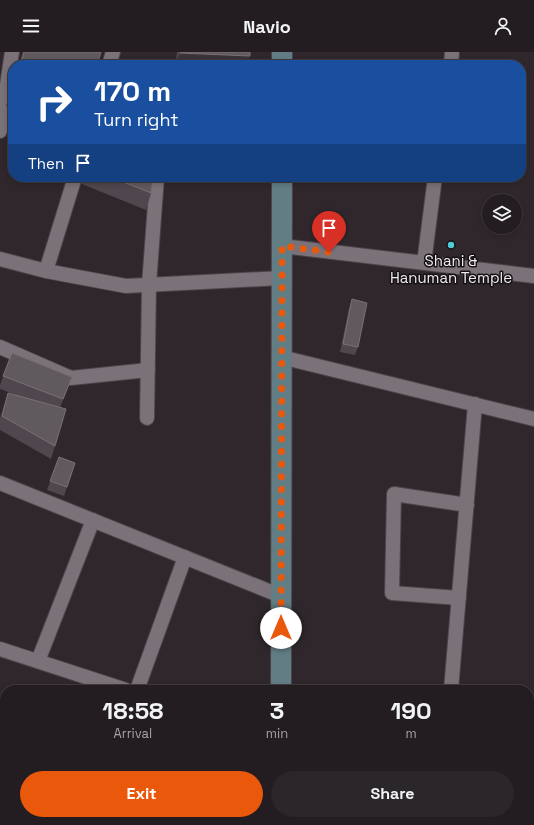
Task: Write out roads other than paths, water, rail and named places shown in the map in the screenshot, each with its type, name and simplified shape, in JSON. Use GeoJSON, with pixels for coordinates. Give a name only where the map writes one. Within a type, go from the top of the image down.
{"type":"FeatureCollection","features":[{"type":"Feature","properties":{"kind":"main road"},"geometry":{"type":"LineString","coordinates":[[281,685],[282,182]]}},
{"type":"Feature","properties":{"kind":"street"},"geometry":{"type":"LineString","coordinates":[[0,131],[8,78]]}},
{"type":"Feature","properties":{"kind":"street"},"geometry":{"type":"LineString","coordinates":[[46,271],[73,182]]}},
{"type":"Feature","properties":{"kind":"street"},"geometry":{"type":"LineString","coordinates":[[146,418],[149,285],[157,182]]}},
{"type":"Feature","properties":{"kind":"street"},"geometry":{"type":"LineString","coordinates":[[424,263],[435,182]]}},
{"type":"Feature","properties":{"kind":"street"},"geometry":{"type":"LineString","coordinates":[[282,246],[534,276]]}},
{"type":"Feature","properties":{"kind":"street"},"geometry":{"type":"LineString","coordinates":[[0,259],[46,271],[126,286],[281,278]]}},
{"type":"Feature","properties":{"kind":"street"},"geometry":{"type":"LineString","coordinates":[[0,347],[71,378],[148,370]]}},
{"type":"Feature","properties":{"kind":"street"},"geometry":{"type":"LineString","coordinates":[[281,357],[534,419]]}},
{"type":"Feature","properties":{"kind":"street"},"geometry":{"type":"LineString","coordinates":[[451,685],[474,404]]}},
{"type":"Feature","properties":{"kind":"street"},"geometry":{"type":"LineString","coordinates":[[0,483],[281,596]]}},
{"type":"Feature","properties":{"kind":"street"},"geometry":{"type":"LineString","coordinates":[[459,598],[392,593],[394,494],[467,505]]}},
{"type":"Feature","properties":{"kind":"street"},"geometry":{"type":"LineString","coordinates":[[38,661],[93,520]]}},
{"type":"Feature","properties":{"kind":"street"},"geometry":{"type":"LineString","coordinates":[[139,685],[185,557]]}},
{"type":"Feature","properties":{"kind":"street"},"geometry":{"type":"LineString","coordinates":[[0,649],[111,685]]}},
{"type":"Feature","properties":{"kind":"place","name":"Shani & Hanuman Temple"},"geometry":{"type":"Point","coordinates":[451,245]}}]}
